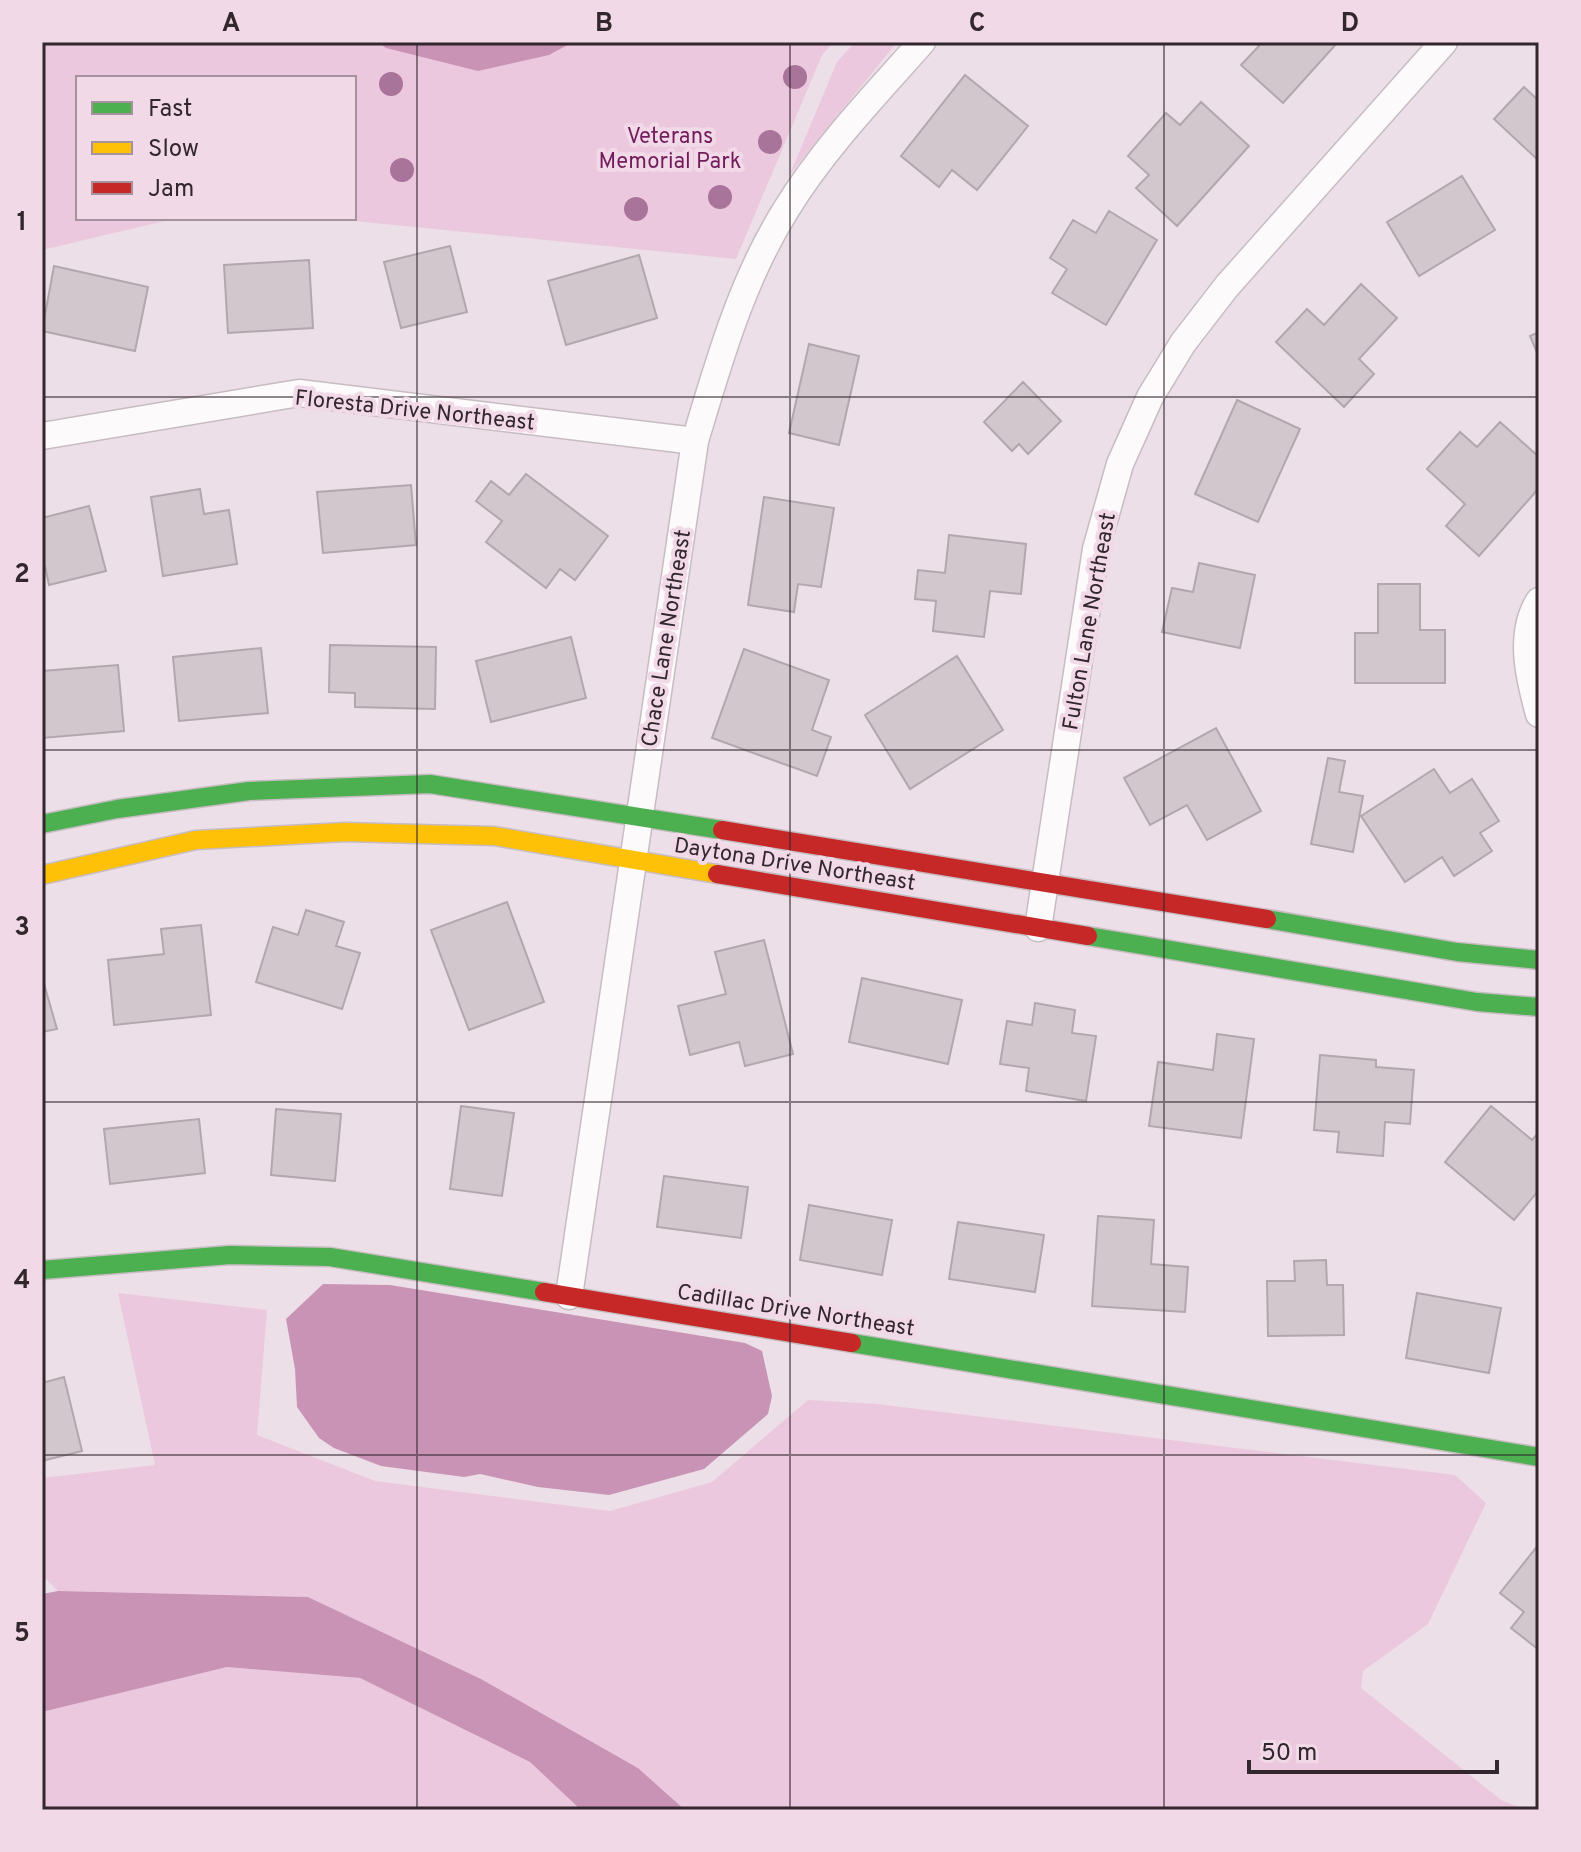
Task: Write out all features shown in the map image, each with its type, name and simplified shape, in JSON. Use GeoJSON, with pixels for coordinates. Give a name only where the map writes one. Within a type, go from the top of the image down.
{"type":"FeatureCollection","features":[{"type":"Feature","properties":{"kind":"street","name":"Chace Lane Northeast"},"geometry":{"type":"LineString","coordinates":[[569,1296],[695,441],[732,323],[757,263],[787,208],[845,130],[922,42]]}},
{"type":"Feature","properties":{"kind":"street","name":"Fulton Lane Northeast"},"geometry":{"type":"LineString","coordinates":[[1038,928],[1096,549],[1120,464],[1150,397],[1183,343],[1227,286],[1444,42]]}},
{"type":"Feature","properties":{"kind":"street","name":"Floresta Drive Northeast"},"geometry":{"type":"LineString","coordinates":[[42,436],[299,393],[695,441]]}},
{"type":"Feature","properties":{"kind":"street"},"geometry":{"type":"LineString","coordinates":[[1539,601],[1528,634],[1527,662],[1539,714]]}},
{"type":"Feature","properties":{"kind":"street","name":"Daytona Drive Northeast"},"geometry":{"type":"LineString","coordinates":[[42,824],[117,809],[249,791],[430,784],[1046,880],[1457,952],[1539,960]]}},
{"type":"Feature","properties":{"kind":"street","name":"Daytona Drive Northeast"},"geometry":{"type":"LineString","coordinates":[[42,875],[194,840],[309,831],[494,836],[1477,1002],[1539,1007]]}},
{"type":"Feature","properties":{"kind":"street","name":"Cadillac Drive Northeast"},"geometry":{"type":"LineString","coordinates":[[42,1270],[215,1255],[330,1257],[1539,1457]]}},
{"type":"Feature","properties":{"kind":"green space","name":"Veterans Memorial Park"},"geometry":{"type":"Polygon","coordinates":[[[42,42],[834,42],[822,55],[736,259],[344,220],[356,220],[356,76],[76,76],[76,220],[169,220],[42,250],[42,42]]]}},
{"type":"Feature","properties":{"kind":"green space"},"geometry":{"type":"Polygon","coordinates":[[[855,42],[897,42],[790,174],[837,62],[855,42]]]}},
{"type":"Feature","properties":{"kind":"green space"},"geometry":{"type":"Polygon","coordinates":[[[118,1293],[267,1310],[257,1435],[375,1481],[610,1511],[712,1482],[808,1400],[877,1404],[1455,1475],[1486,1503],[1428,1624],[1363,1671],[1361,1688],[1501,1800],[1526,1810],[685,1810],[638,1768],[481,1679],[308,1597],[58,1591],[42,1575],[42,1478],[155,1465],[118,1293]]]}},
{"type":"Feature","properties":{"kind":"green space"},"geometry":{"type":"Polygon","coordinates":[[[227,1667],[360,1678],[530,1762],[581,1810],[42,1810],[42,1712],[227,1667]]]}},
{"type":"Feature","properties":{"kind":"shaded area"},"geometry":{"type":"Polygon","coordinates":[[[378,42],[573,42],[549,55],[478,71],[386,48],[378,42]]]}},
{"type":"Feature","properties":{"kind":"shaded area"},"geometry":{"type":"Polygon","coordinates":[[[323,1284],[390,1285],[745,1343],[762,1351],[772,1396],[768,1414],[704,1469],[609,1495],[538,1487],[480,1474],[464,1477],[381,1466],[334,1448],[319,1438],[297,1407],[295,1369],[286,1319],[323,1284]]]}},
{"type":"Feature","properties":{"kind":"shaded area"},"geometry":{"type":"Polygon","coordinates":[[[58,1591],[308,1597],[481,1679],[638,1768],[685,1810],[581,1810],[530,1762],[360,1678],[227,1667],[42,1712],[42,1594],[58,1591]]]}},
{"type":"Feature","properties":{"kind":"building"},"geometry":{"type":"Polygon","coordinates":[[[1255,42],[1338,42],[1283,103],[1241,65],[1259,46],[1255,42]]]}},
{"type":"Feature","properties":{"kind":"building"},"geometry":{"type":"Polygon","coordinates":[[[965,75],[1028,126],[977,190],[952,170],[939,187],[901,156],[965,75]]]}},
{"type":"Feature","properties":{"kind":"building"},"geometry":{"type":"Polygon","coordinates":[[[1524,87],[1539,101],[1539,161],[1494,119],[1524,87]]]}},
{"type":"Feature","properties":{"kind":"building"},"geometry":{"type":"Polygon","coordinates":[[[1201,102],[1249,146],[1177,226],[1136,188],[1149,175],[1128,156],[1166,113],[1180,125],[1201,102]]]}},
{"type":"Feature","properties":{"kind":"building"},"geometry":{"type":"Polygon","coordinates":[[[1462,176],[1495,230],[1419,276],[1387,222],[1462,176]]]}},
{"type":"Feature","properties":{"kind":"building"},"geometry":{"type":"Polygon","coordinates":[[[1109,211],[1157,240],[1106,325],[1052,293],[1067,269],[1050,258],[1073,220],[1096,233],[1109,211]]]}},
{"type":"Feature","properties":{"kind":"building"},"geometry":{"type":"Polygon","coordinates":[[[450,246],[467,312],[401,328],[384,262],[450,246]]]}},
{"type":"Feature","properties":{"kind":"building"},"geometry":{"type":"Polygon","coordinates":[[[639,255],[657,318],[566,345],[548,281],[639,255]]]}},
{"type":"Feature","properties":{"kind":"building"},"geometry":{"type":"Polygon","coordinates":[[[309,260],[313,328],[228,333],[224,265],[309,260]]]}},
{"type":"Feature","properties":{"kind":"building"},"geometry":{"type":"Polygon","coordinates":[[[54,266],[148,287],[135,351],[42,331],[54,266]]]}},
{"type":"Feature","properties":{"kind":"building"},"geometry":{"type":"Polygon","coordinates":[[[1361,284],[1397,318],[1359,359],[1374,374],[1344,407],[1276,342],[1307,309],[1324,325],[1361,284]]]}},
{"type":"Feature","properties":{"kind":"building"},"geometry":{"type":"Polygon","coordinates":[[[1539,332],[1539,357],[1530,336],[1539,332]]]}},
{"type":"Feature","properties":{"kind":"building"},"geometry":{"type":"Polygon","coordinates":[[[809,344],[859,356],[839,445],[789,433],[809,344]]]}},
{"type":"Feature","properties":{"kind":"building"},"geometry":{"type":"Polygon","coordinates":[[[1023,382],[1061,421],[1028,454],[1019,444],[1012,451],[984,422],[1023,382]]]}},
{"type":"Feature","properties":{"kind":"building"},"geometry":{"type":"Polygon","coordinates":[[[1237,400],[1300,429],[1258,522],[1195,494],[1237,400]]]}},
{"type":"Feature","properties":{"kind":"building"},"geometry":{"type":"Polygon","coordinates":[[[1500,422],[1539,457],[1539,488],[1479,556],[1446,526],[1465,504],[1427,469],[1460,432],[1477,447],[1500,422]]]}},
{"type":"Feature","properties":{"kind":"building"},"geometry":{"type":"Polygon","coordinates":[[[526,474],[608,536],[575,580],[560,569],[546,588],[486,542],[502,521],[476,501],[491,481],[509,495],[526,474]]]}},
{"type":"Feature","properties":{"kind":"building"},"geometry":{"type":"Polygon","coordinates":[[[411,485],[416,545],[323,553],[317,492],[411,485]]]}},
{"type":"Feature","properties":{"kind":"building"},"geometry":{"type":"Polygon","coordinates":[[[200,489],[204,514],[229,510],[237,564],[163,576],[151,497],[200,489]]]}},
{"type":"Feature","properties":{"kind":"building"},"geometry":{"type":"Polygon","coordinates":[[[764,497],[834,508],[821,587],[798,584],[794,612],[748,605],[764,497]]]}},
{"type":"Feature","properties":{"kind":"building"},"geometry":{"type":"Polygon","coordinates":[[[89,506],[106,571],[49,585],[45,566],[42,567],[42,518],[89,506]]]}},
{"type":"Feature","properties":{"kind":"building"},"geometry":{"type":"Polygon","coordinates":[[[949,535],[1026,544],[1021,594],[990,591],[984,637],[933,631],[936,601],[915,599],[918,570],[945,573],[949,535]]]}},
{"type":"Feature","properties":{"kind":"building"},"geometry":{"type":"Polygon","coordinates":[[[1199,563],[1255,575],[1240,648],[1162,632],[1172,588],[1193,592],[1199,563]]]}},
{"type":"Feature","properties":{"kind":"building"},"geometry":{"type":"Polygon","coordinates":[[[1378,584],[1420,584],[1420,630],[1445,630],[1445,683],[1355,683],[1355,633],[1378,633],[1378,584]]]}},
{"type":"Feature","properties":{"kind":"building"},"geometry":{"type":"Polygon","coordinates":[[[571,637],[586,698],[491,722],[476,661],[571,637]]]}},
{"type":"Feature","properties":{"kind":"building"},"geometry":{"type":"Polygon","coordinates":[[[330,645],[436,647],[435,709],[355,707],[355,693],[329,692],[330,645]]]}},
{"type":"Feature","properties":{"kind":"building"},"geometry":{"type":"Polygon","coordinates":[[[261,648],[268,713],[179,721],[173,657],[261,648]]]}},
{"type":"Feature","properties":{"kind":"building"},"geometry":{"type":"Polygon","coordinates":[[[744,649],[829,680],[812,730],[831,737],[817,776],[712,738],[744,649]]]}},
{"type":"Feature","properties":{"kind":"building"},"geometry":{"type":"Polygon","coordinates":[[[957,656],[1003,730],[910,789],[865,715],[957,656]]]}},
{"type":"Feature","properties":{"kind":"building"},"geometry":{"type":"Polygon","coordinates":[[[118,665],[124,731],[42,738],[42,671],[118,665]]]}},
{"type":"Feature","properties":{"kind":"building"},"geometry":{"type":"Polygon","coordinates":[[[1216,728],[1261,811],[1207,840],[1187,805],[1150,825],[1124,778],[1216,728]]]}},
{"type":"Feature","properties":{"kind":"building"},"geometry":{"type":"Polygon","coordinates":[[[1328,758],[1345,761],[1339,792],[1363,796],[1353,852],[1311,844],[1328,758]]]}},
{"type":"Feature","properties":{"kind":"building"},"geometry":{"type":"Polygon","coordinates":[[[1434,769],[1450,793],[1472,779],[1499,821],[1480,833],[1492,851],[1454,876],[1442,857],[1405,882],[1361,816],[1434,769]]]}},
{"type":"Feature","properties":{"kind":"building"},"geometry":{"type":"Polygon","coordinates":[[[507,902],[544,1002],[469,1030],[431,930],[507,902]]]}},
{"type":"Feature","properties":{"kind":"building"},"geometry":{"type":"Polygon","coordinates":[[[306,910],[344,922],[336,946],[360,953],[342,1009],[256,982],[273,927],[298,935],[306,910]]]}},
{"type":"Feature","properties":{"kind":"building"},"geometry":{"type":"Polygon","coordinates":[[[201,925],[211,1015],[114,1025],[108,960],[164,954],[161,929],[201,925]]]}},
{"type":"Feature","properties":{"kind":"building"},"geometry":{"type":"Polygon","coordinates":[[[764,940],[793,1054],[745,1066],[739,1042],[690,1055],[678,1006],[726,994],[715,952],[764,940]]]}},
{"type":"Feature","properties":{"kind":"building"},"geometry":{"type":"Polygon","coordinates":[[[42,977],[57,1029],[42,1032],[42,977]]]}},
{"type":"Feature","properties":{"kind":"building"},"geometry":{"type":"Polygon","coordinates":[[[862,978],[962,1000],[948,1064],[849,1042],[862,978]]]}},
{"type":"Feature","properties":{"kind":"building"},"geometry":{"type":"Polygon","coordinates":[[[1035,1003],[1075,1010],[1072,1033],[1096,1036],[1086,1101],[1026,1091],[1029,1068],[1000,1064],[1007,1021],[1032,1025],[1035,1003]]]}},
{"type":"Feature","properties":{"kind":"building"},"geometry":{"type":"Polygon","coordinates":[[[1217,1034],[1254,1039],[1241,1138],[1149,1126],[1158,1062],[1213,1070],[1217,1034]]]}},
{"type":"Feature","properties":{"kind":"building"},"geometry":{"type":"Polygon","coordinates":[[[1320,1055],[1376,1060],[1376,1067],[1414,1070],[1410,1124],[1385,1122],[1383,1156],[1337,1152],[1339,1132],[1314,1130],[1320,1055]]]}},
{"type":"Feature","properties":{"kind":"building"},"geometry":{"type":"Polygon","coordinates":[[[461,1106],[514,1113],[502,1196],[450,1189],[461,1106]]]}},
{"type":"Feature","properties":{"kind":"building"},"geometry":{"type":"Polygon","coordinates":[[[1491,1106],[1532,1140],[1539,1132],[1539,1190],[1514,1220],[1445,1162],[1491,1106]]]}},
{"type":"Feature","properties":{"kind":"building"},"geometry":{"type":"Polygon","coordinates":[[[276,1109],[341,1114],[335,1181],[271,1175],[276,1109]]]}},
{"type":"Feature","properties":{"kind":"building"},"geometry":{"type":"Polygon","coordinates":[[[199,1119],[205,1173],[110,1184],[104,1129],[199,1119]]]}},
{"type":"Feature","properties":{"kind":"building"},"geometry":{"type":"Polygon","coordinates":[[[664,1176],[748,1187],[741,1238],[657,1227],[664,1176]]]}},
{"type":"Feature","properties":{"kind":"building"},"geometry":{"type":"Polygon","coordinates":[[[809,1205],[892,1220],[882,1275],[800,1260],[809,1205]]]}},
{"type":"Feature","properties":{"kind":"building"},"geometry":{"type":"Polygon","coordinates":[[[1098,1216],[1154,1220],[1151,1264],[1188,1267],[1185,1312],[1092,1306],[1098,1216]]]}},
{"type":"Feature","properties":{"kind":"building"},"geometry":{"type":"Polygon","coordinates":[[[958,1222],[1044,1235],[1035,1292],[949,1279],[958,1222]]]}},
{"type":"Feature","properties":{"kind":"building"},"geometry":{"type":"Polygon","coordinates":[[[1326,1260],[1327,1285],[1343,1285],[1344,1335],[1268,1336],[1267,1281],[1295,1281],[1294,1261],[1326,1260]]]}},
{"type":"Feature","properties":{"kind":"building"},"geometry":{"type":"Polygon","coordinates":[[[1417,1293],[1501,1308],[1489,1373],[1406,1358],[1417,1293]]]}},
{"type":"Feature","properties":{"kind":"building"},"geometry":{"type":"Polygon","coordinates":[[[64,1377],[82,1451],[42,1461],[42,1383],[64,1377]]]}},
{"type":"Feature","properties":{"kind":"building"},"geometry":{"type":"Polygon","coordinates":[[[1539,1544],[1539,1650],[1511,1628],[1524,1612],[1500,1593],[1539,1544]]]}},
{"type":"Feature","properties":{"kind":"traffic: fast"},"geometry":{"type":"LineString","coordinates":[[42,824],[117,809],[249,791],[430,784],[722,830]]}},
{"type":"Feature","properties":{"kind":"traffic: fast"},"geometry":{"type":"LineString","coordinates":[[1267,919],[1457,952],[1539,960]]}},
{"type":"Feature","properties":{"kind":"traffic: fast"},"geometry":{"type":"LineString","coordinates":[[1088,936],[1477,1002],[1539,1007]]}},
{"type":"Feature","properties":{"kind":"traffic: fast"},"geometry":{"type":"LineString","coordinates":[[42,1270],[230,1255],[330,1257],[544,1292]]}},
{"type":"Feature","properties":{"kind":"traffic: fast"},"geometry":{"type":"LineString","coordinates":[[852,1343],[1539,1457]]}},
{"type":"Feature","properties":{"kind":"traffic: slow"},"geometry":{"type":"LineString","coordinates":[[42,875],[196,840],[345,832],[494,836],[717,874]]}},
{"type":"Feature","properties":{"kind":"traffic: jam"},"geometry":{"type":"LineString","coordinates":[[722,830],[1267,919]]}},
{"type":"Feature","properties":{"kind":"traffic: jam"},"geometry":{"type":"LineString","coordinates":[[717,874],[1088,936]]}},
{"type":"Feature","properties":{"kind":"traffic: jam"},"geometry":{"type":"LineString","coordinates":[[544,1292],[852,1343]]}}]}
